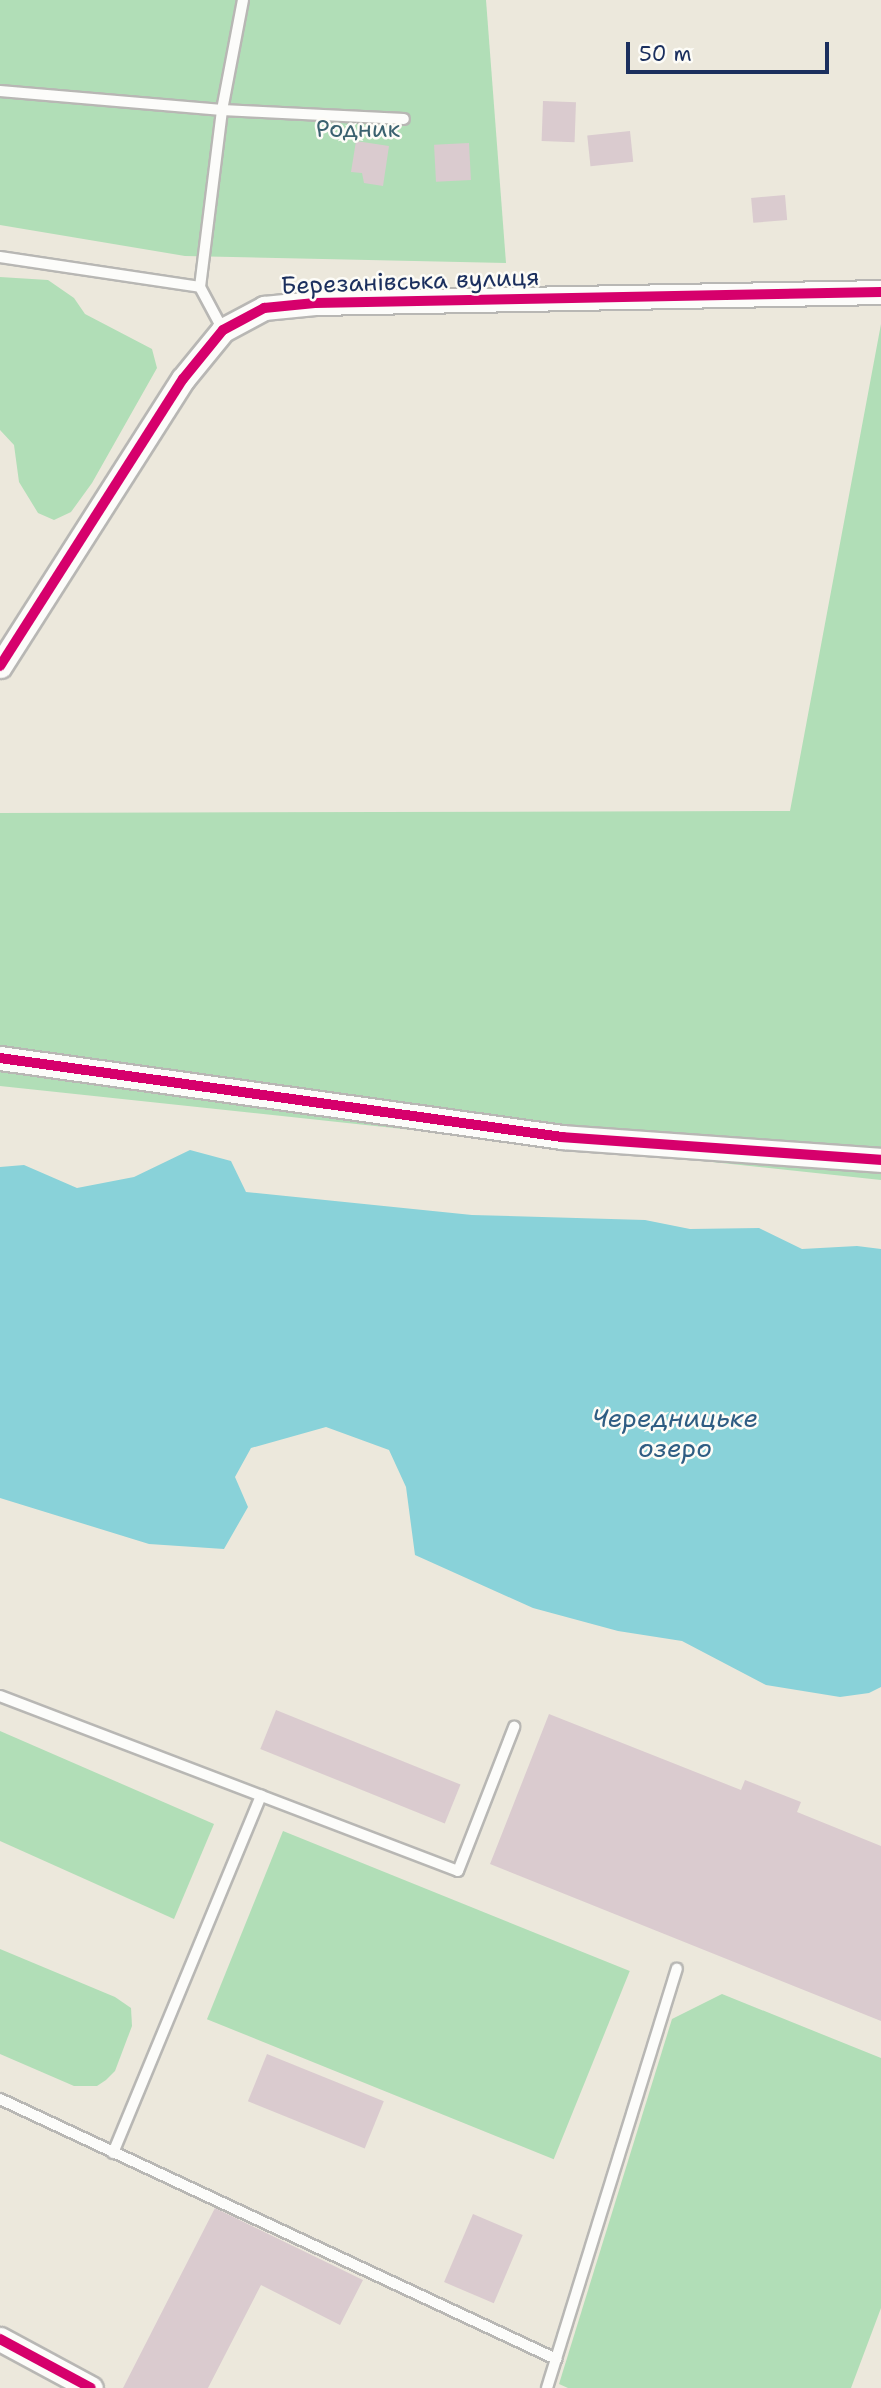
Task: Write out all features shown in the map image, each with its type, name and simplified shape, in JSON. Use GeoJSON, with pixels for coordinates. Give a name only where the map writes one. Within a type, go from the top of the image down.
{"type":"FeatureCollection","features":[{"type":"Feature","properties":{"kind":"street","name":"Березанівська вулиця"},"geometry":{"type":"LineString","coordinates":[[0,666],[183,379],[223,330],[264,308],[315,303],[881,292]]}},
{"type":"Feature","properties":{"kind":"street"},"geometry":{"type":"LineString","coordinates":[[0,1058],[562,1137],[881,1160]]}},
{"type":"Feature","properties":{"kind":"street"},"geometry":{"type":"LineString","coordinates":[[0,2339],[91,2388]]}},
{"type":"Feature","properties":{"kind":"lane"},"geometry":{"type":"LineString","coordinates":[[223,330],[200,287],[222,110],[243,0]]}},
{"type":"Feature","properties":{"kind":"lane"},"geometry":{"type":"LineString","coordinates":[[0,91],[222,110],[404,120]]}},
{"type":"Feature","properties":{"kind":"lane"},"geometry":{"type":"LineString","coordinates":[[0,257],[200,287]]}},
{"type":"Feature","properties":{"kind":"lane"},"geometry":{"type":"LineString","coordinates":[[0,1696],[458,1871],[514,1727]]}},
{"type":"Feature","properties":{"kind":"lane"},"geometry":{"type":"LineString","coordinates":[[113,2153],[261,1795]]}},
{"type":"Feature","properties":{"kind":"lane"},"geometry":{"type":"LineString","coordinates":[[547,2388],[677,1969]]}},
{"type":"Feature","properties":{"kind":"lane"},"geometry":{"type":"LineString","coordinates":[[0,2099],[556,2359]]}},
{"type":"Feature","properties":{"kind":"green space","name":"Родник"},"geometry":{"type":"Polygon","coordinates":[[[0,0],[486,0],[506,263],[185,256],[0,225],[0,0]]]}},
{"type":"Feature","properties":{"kind":"green space"},"geometry":{"type":"Polygon","coordinates":[[[0,277],[48,280],[74,298],[85,314],[152,349],[157,368],[92,483],[71,512],[54,520],[38,513],[19,482],[14,445],[0,430],[0,277]]]}},
{"type":"Feature","properties":{"kind":"green space"},"geometry":{"type":"Polygon","coordinates":[[[881,324],[881,1180],[0,1086],[0,813],[790,811],[881,324]]]}},
{"type":"Feature","properties":{"kind":"green space"},"geometry":{"type":"Polygon","coordinates":[[[0,1731],[214,1824],[174,1919],[0,1841],[0,1731]]]}},
{"type":"Feature","properties":{"kind":"green space"},"geometry":{"type":"Polygon","coordinates":[[[283,1831],[630,1971],[554,2159],[207,2019],[283,1831]]]}},
{"type":"Feature","properties":{"kind":"green space"},"geometry":{"type":"Polygon","coordinates":[[[0,1949],[115,1997],[131,2008],[132,2026],[115,2071],[106,2080],[97,2086],[74,2086],[0,2054],[0,1949]]]}},
{"type":"Feature","properties":{"kind":"green space"},"geometry":{"type":"Polygon","coordinates":[[[722,1994],[881,2058],[881,2308],[851,2388],[568,2388],[559,2384],[672,2019],[722,1994]]]}},
{"type":"Feature","properties":{"kind":"water","name":"Чередницьке озеро"},"geometry":{"type":"Polygon","coordinates":[[[190,1150],[231,1161],[246,1192],[472,1215],[645,1220],[690,1229],[759,1228],[802,1249],[857,1246],[881,1249],[881,1687],[869,1693],[840,1697],[766,1685],[682,1641],[618,1631],[533,1608],[415,1555],[406,1487],[389,1450],[326,1427],[251,1448],[235,1477],[248,1507],[224,1549],[149,1544],[0,1498],[0,1167],[24,1165],[77,1188],[134,1177],[190,1150]]]}},
{"type":"Feature","properties":{"kind":"building"},"geometry":{"type":"Polygon","coordinates":[[[543,101],[576,102],[575,142],[542,141],[543,101]]]}},
{"type":"Feature","properties":{"kind":"building"},"geometry":{"type":"Polygon","coordinates":[[[630,131],[633,162],[590,166],[587,135],[630,131]]]}},
{"type":"Feature","properties":{"kind":"building"},"geometry":{"type":"Polygon","coordinates":[[[356,141],[389,146],[383,186],[364,183],[362,173],[351,172],[356,141]]]}},
{"type":"Feature","properties":{"kind":"building"},"geometry":{"type":"Polygon","coordinates":[[[469,143],[471,180],[436,182],[434,145],[469,143]]]}},
{"type":"Feature","properties":{"kind":"building"},"geometry":{"type":"Polygon","coordinates":[[[785,195],[787,220],[753,223],[751,198],[785,195]]]}},
{"type":"Feature","properties":{"kind":"building"},"geometry":{"type":"Polygon","coordinates":[[[276,1710],[461,1785],[445,1823],[260,1749],[276,1710]]]}},
{"type":"Feature","properties":{"kind":"building"},"geometry":{"type":"Polygon","coordinates":[[[549,1714],[741,1790],[745,1780],[801,1802],[797,1812],[881,1846],[881,2021],[490,1864],[549,1714]]]}},
{"type":"Feature","properties":{"kind":"building"},"geometry":{"type":"Polygon","coordinates":[[[267,2054],[384,2101],[365,2148],[248,2101],[267,2054]]]}},
{"type":"Feature","properties":{"kind":"building"},"geometry":{"type":"Polygon","coordinates":[[[215,2208],[363,2280],[340,2325],[261,2285],[208,2388],[123,2388],[215,2208]]]}},
{"type":"Feature","properties":{"kind":"building"},"geometry":{"type":"Polygon","coordinates":[[[473,2214],[523,2235],[494,2303],[444,2282],[473,2214]]]}},
{"type":"Feature","properties":{"kind":"cycle path"},"geometry":{"type":"LineString","coordinates":[[0,666],[183,379],[223,330],[264,308],[315,303],[881,292]]}},
{"type":"Feature","properties":{"kind":"cycle path"},"geometry":{"type":"LineString","coordinates":[[0,1058],[562,1137],[881,1160]]}},
{"type":"Feature","properties":{"kind":"cycle path"},"geometry":{"type":"LineString","coordinates":[[0,2339],[91,2388]]}}]}
